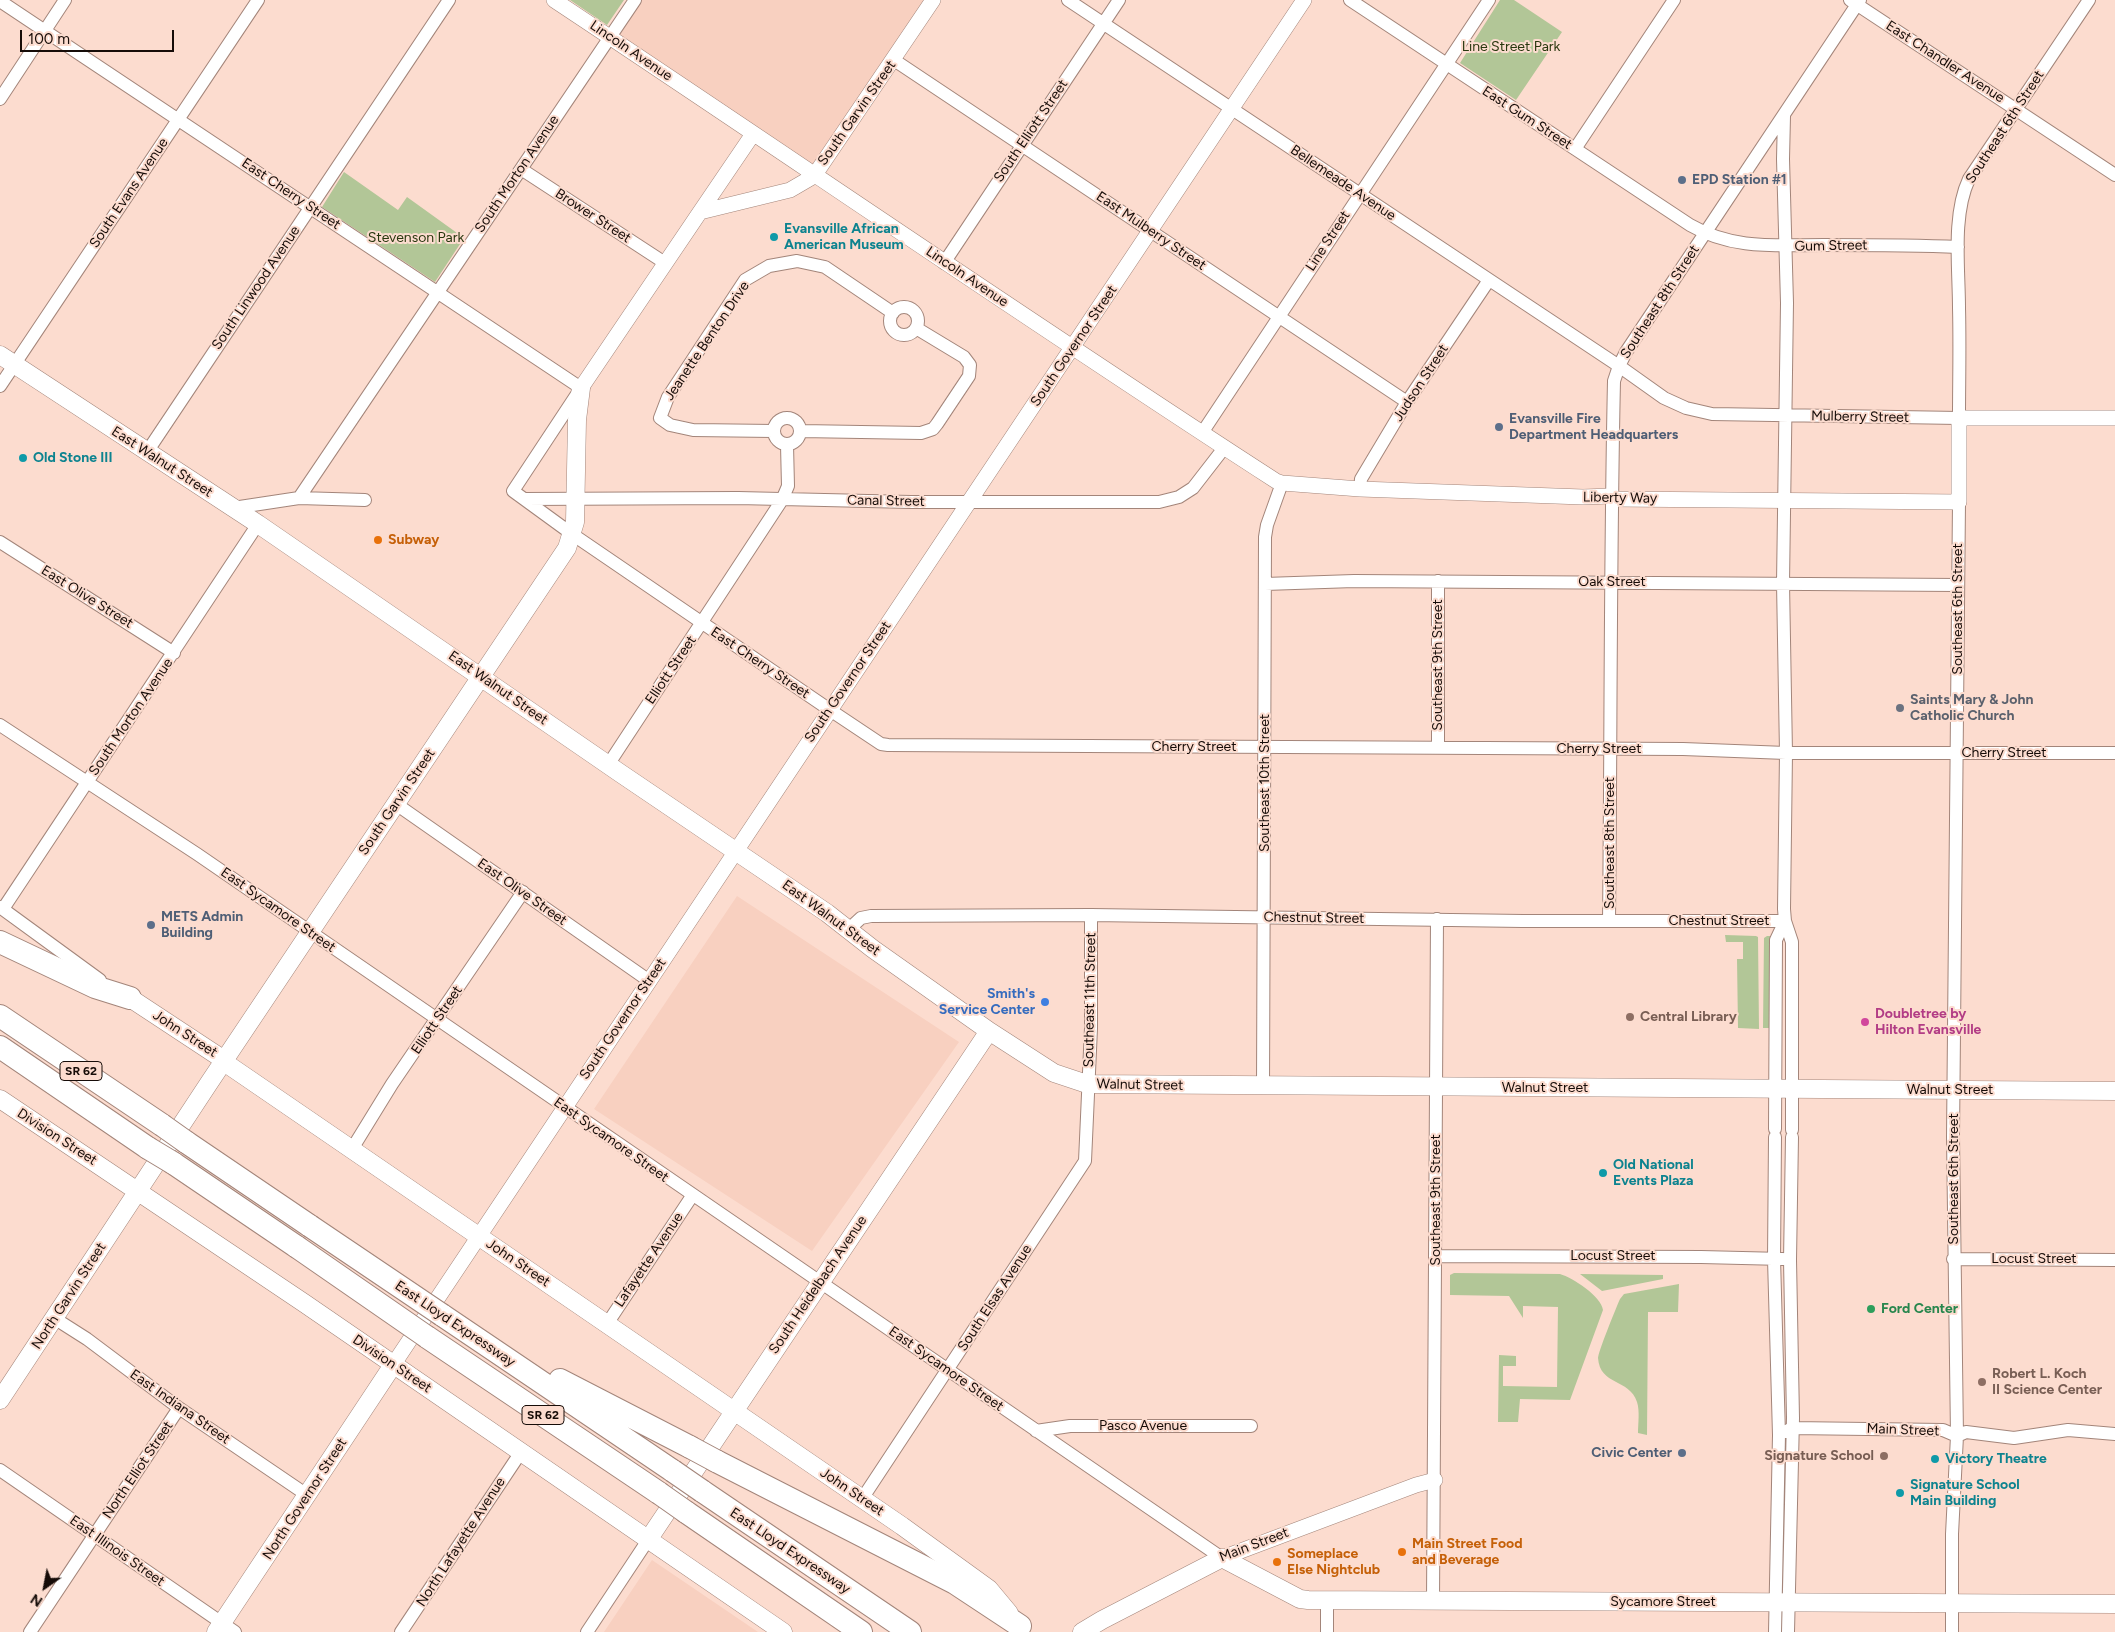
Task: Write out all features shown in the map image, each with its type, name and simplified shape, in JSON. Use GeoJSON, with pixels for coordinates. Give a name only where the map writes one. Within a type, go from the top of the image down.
{"type":"FeatureCollection","features":[{"type":"Feature","properties":{"kind":"highway"},"geometry":{"type":"LineString","coordinates":[[0,942],[95,987],[130,998]]}},
{"type":"Feature","properties":{"kind":"highway","name":"East Lloyd Expressway"},"geometry":{"type":"LineString","coordinates":[[0,1016],[910,1632]]}},
{"type":"Feature","properties":{"kind":"highway","name":"East Lloyd Expressway"},"geometry":{"type":"LineString","coordinates":[[0,1047],[861,1632]]}},
{"type":"Feature","properties":{"kind":"highway"},"geometry":{"type":"LineString","coordinates":[[450,1321],[498,1345],[591,1397],[955,1583],[1023,1629]]}},
{"type":"Feature","properties":{"kind":"highway"},"geometry":{"type":"LineString","coordinates":[[793,1586],[846,1632]]}},
{"type":"Feature","properties":{"kind":"main road","name":"East Walnut Street"},"geometry":{"type":"LineString","coordinates":[[7,360],[258,524],[608,765],[736,850],[989,1031]]}},
{"type":"Feature","properties":{"kind":"main road","name":"South Garvin Street"},"geometry":{"type":"LineString","coordinates":[[138,1192],[566,548],[575,522],[577,420],[581,388]]}},
{"type":"Feature","properties":{"kind":"main road","name":"John Street"},"geometry":{"type":"LineString","coordinates":[[130,998],[221,1058],[224,1062],[862,1499],[989,1589],[1023,1629]]}},
{"type":"Feature","properties":{"kind":"main road","name":"Walnut Street"},"geometry":{"type":"LineString","coordinates":[[989,1031],[1054,1074],[1087,1084],[2115,1091]]}},
{"type":"Feature","properties":{"kind":"main road","name":"South Heidelbach Avenue"},"geometry":{"type":"LineString","coordinates":[[648,1540],[989,1031]]}},
{"type":"Feature","properties":{"kind":"main road","name":"Division Street"},"geometry":{"type":"LineString","coordinates":[[0,1099],[783,1632]]}},
{"type":"Feature","properties":{"kind":"main road","name":"North Garvin Street"},"geometry":{"type":"LineString","coordinates":[[0,1400],[138,1192]]}},
{"type":"Feature","properties":{"kind":"main road","name":"North Governor Street"},"geometry":{"type":"LineString","coordinates":[[224,1629],[307,1495],[393,1365]]}},
{"type":"Feature","properties":{"kind":"main road","name":"Sycamore Street"},"geometry":{"type":"LineString","coordinates":[[1222,1558],[1300,1599],[1327,1601],[2115,1604]]}},
{"type":"Feature","properties":{"kind":"main road","name":"Main Street"},"geometry":{"type":"LineString","coordinates":[[1082,1632],[1222,1558]]}},
{"type":"Feature","properties":{"kind":"street"},"geometry":{"type":"LineString","coordinates":[[0,99],[65,0]]}},
{"type":"Feature","properties":{"kind":"street","name":"South Evans Avenue"},"geometry":{"type":"LineString","coordinates":[[0,386],[7,360],[178,119],[258,0]]}},
{"type":"Feature","properties":{"kind":"street","name":"South Linwood Avenue"},"geometry":{"type":"LineString","coordinates":[[147,452],[449,0]]}},
{"type":"Feature","properties":{"kind":"street","name":"Lincoln Avenue"},"geometry":{"type":"LineString","coordinates":[[554,0],[944,263],[1224,448],[1282,483]]}},
{"type":"Feature","properties":{"kind":"street","name":"South Morton Avenue"},"geometry":{"type":"LineString","coordinates":[[299,498],[635,0]]}},
{"type":"Feature","properties":{"kind":"street","name":"South Garvin Street"},"geometry":{"type":"LineString","coordinates":[[700,212],[790,190],[814,176],[933,0]]}},
{"type":"Feature","properties":{"kind":"street","name":"Bellemeade Avenue"},"geometry":{"type":"LineString","coordinates":[[1068,0],[1618,366]]}},
{"type":"Feature","properties":{"kind":"street","name":"South Elliott Street"},"geometry":{"type":"LineString","coordinates":[[944,263],[1119,0]]}},
{"type":"Feature","properties":{"kind":"street","name":"South Governor Street"},"geometry":{"type":"LineString","coordinates":[[393,1365],[648,980],[971,501],[1072,347],[1152,231],[1304,0]]}},
{"type":"Feature","properties":{"kind":"street","name":"East Gum Street"},"geometry":{"type":"LineString","coordinates":[[1350,0],[1705,234]]}},
{"type":"Feature","properties":{"kind":"street","name":"Line Street"},"geometry":{"type":"LineString","coordinates":[[1202,433],[1359,194],[1490,0]]}},
{"type":"Feature","properties":{"kind":"street"},"geometry":{"type":"LineString","coordinates":[[1575,149],[1674,0]]}},
{"type":"Feature","properties":{"kind":"street","name":"Southeast 6th Street"},"geometry":{"type":"LineString","coordinates":[[1952,1632],[1952,1534],[1957,1436],[1954,1259],[1959,502],[1958,247],[1960,210],[1962,192],[1969,180],[2088,0]]}},
{"type":"Feature","properties":{"kind":"street","name":"East Cherry Street"},"geometry":{"type":"LineString","coordinates":[[0,1],[581,388]]}},
{"type":"Feature","properties":{"kind":"street","name":"East Chandler Avenue"},"geometry":{"type":"LineString","coordinates":[[1856,2],[2115,175]]}},
{"type":"Feature","properties":{"kind":"street","name":"Southeast 8th Street"},"geometry":{"type":"LineString","coordinates":[[1609,920],[1611,496],[1614,381],[1618,366],[1784,116],[1856,2]]}},
{"type":"Feature","properties":{"kind":"street","name":"East Mulberry Street"},"geometry":{"type":"LineString","coordinates":[[894,60],[1407,402]]}},
{"type":"Feature","properties":{"kind":"street"},"geometry":{"type":"LineString","coordinates":[[1784,116],[1783,159],[1787,303],[1783,583],[1786,753],[1785,921],[1792,942],[1784,1089],[1775,1133],[1774,1259],[1782,1602],[1788,1632]]}},
{"type":"Feature","properties":{"kind":"street","name":"South Garvin Street"},"geometry":{"type":"LineString","coordinates":[[524,499],[513,491],[753,134]]}},
{"type":"Feature","properties":{"kind":"street","name":"Brower Street"},"geometry":{"type":"LineString","coordinates":[[521,169],[665,263]]}},
{"type":"Feature","properties":{"kind":"street","name":"Gum Street"},"geometry":{"type":"LineString","coordinates":[[1705,234],[1724,241],[1786,246],[1958,247]]}},
{"type":"Feature","properties":{"kind":"street","name":"Jeanette Benton Drive"},"geometry":{"type":"LineString","coordinates":[[774,431],[693,430],[676,427],[660,418],[668,397],[745,280],[769,266],[783,262],[811,263],[825,267],[893,313]]}},
{"type":"Feature","properties":{"kind":"street","name":"Judson Street"},"geometry":{"type":"LineString","coordinates":[[1360,489],[1361,478],[1407,402],[1489,280]]}},
{"type":"Feature","properties":{"kind":"street"},"geometry":{"type":"LineString","coordinates":[[901,307],[912,309],[918,318],[916,328],[907,334],[897,332],[891,324],[893,313],[901,307]]}},
{"type":"Feature","properties":{"kind":"street"},"geometry":{"type":"LineString","coordinates":[[801,431],[921,433],[932,428],[969,376],[970,365],[964,357],[916,328]]}},
{"type":"Feature","properties":{"kind":"street","name":"Mulberry Street"},"geometry":{"type":"LineString","coordinates":[[1618,366],[1664,398],[1686,408],[1712,414],[1959,418],[2115,418]]}},
{"type":"Feature","properties":{"kind":"street"},"geometry":{"type":"LineString","coordinates":[[787,418],[797,422],[801,431],[797,441],[787,445],[778,441],[774,431],[778,422],[787,418]]}},
{"type":"Feature","properties":{"kind":"street"},"geometry":{"type":"LineString","coordinates":[[782,500],[788,486],[787,445]]}},
{"type":"Feature","properties":{"kind":"street","name":"Canal Street"},"geometry":{"type":"LineString","coordinates":[[524,499],[738,498],[782,500],[1158,502],[1179,497],[1193,488],[1224,448]]}},
{"type":"Feature","properties":{"kind":"street","name":"Liberty Way"},"geometry":{"type":"LineString","coordinates":[[1282,483],[1360,489],[1583,497],[1611,496],[1615,499],[1959,502]]}},
{"type":"Feature","properties":{"kind":"street","name":"Southeast 10th Street"},"geometry":{"type":"LineString","coordinates":[[1263,1086],[1265,537],[1267,525],[1282,483]]}},
{"type":"Feature","properties":{"kind":"street"},"geometry":{"type":"LineString","coordinates":[[233,508],[299,498],[365,500]]}},
{"type":"Feature","properties":{"kind":"street","name":"East Cherry Street"},"geometry":{"type":"LineString","coordinates":[[524,499],[572,534],[881,744],[1083,747]]}},
{"type":"Feature","properties":{"kind":"street","name":"Elliott Street"},"geometry":{"type":"LineString","coordinates":[[608,765],[782,500]]}},
{"type":"Feature","properties":{"kind":"street","name":"South Morton Avenue"},"geometry":{"type":"LineString","coordinates":[[1,908],[174,653],[258,524]]}},
{"type":"Feature","properties":{"kind":"street","name":"East Olive Street"},"geometry":{"type":"LineString","coordinates":[[0,542],[174,653]]}},
{"type":"Feature","properties":{"kind":"street","name":"Southeast 9th Street"},"geometry":{"type":"LineString","coordinates":[[1438,582],[1438,748]]}},
{"type":"Feature","properties":{"kind":"street","name":"Oak Street"},"geometry":{"type":"LineString","coordinates":[[1265,584],[1612,582],[1958,585]]}},
{"type":"Feature","properties":{"kind":"street","name":"East Sycamore Street"},"geometry":{"type":"LineString","coordinates":[[0,724],[88,781],[1222,1558]]}},
{"type":"Feature","properties":{"kind":"street","name":"Cherry Street"},"geometry":{"type":"LineString","coordinates":[[1083,747],[1610,749],[1786,753],[2115,753]]}},
{"type":"Feature","properties":{"kind":"street","name":"East Olive Street"},"geometry":{"type":"LineString","coordinates":[[396,804],[648,980]]}},
{"type":"Feature","properties":{"kind":"street","name":"Elliott Street"},"geometry":{"type":"LineString","coordinates":[[352,1149],[392,1084],[438,1020],[523,892]]}},
{"type":"Feature","properties":{"kind":"street","name":"John Street"},"geometry":{"type":"LineString","coordinates":[[1,908],[79,966],[130,998]]}},
{"type":"Feature","properties":{"kind":"street","name":"Chestnut Street"},"geometry":{"type":"LineString","coordinates":[[848,930],[861,918],[871,916],[1091,915],[1785,921]]}},
{"type":"Feature","properties":{"kind":"street","name":"Southeast 11th Street"},"geometry":{"type":"LineString","coordinates":[[1087,1084],[1091,1028],[1091,915]]}},
{"type":"Feature","properties":{"kind":"street","name":"Southeast 9th Street"},"geometry":{"type":"LineString","coordinates":[[1433,1600],[1437,919]]}},
{"type":"Feature","properties":{"kind":"street"},"geometry":{"type":"LineString","coordinates":[[1775,1632],[1782,1602],[1792,1428],[1790,1260],[1792,1133],[1784,1089],[1776,940],[1785,921]]}},
{"type":"Feature","properties":{"kind":"street","name":"South Elsas Avenue"},"geometry":{"type":"LineString","coordinates":[[862,1499],[1085,1161],[1087,1084]]}},
{"type":"Feature","properties":{"kind":"street","name":"Lafayette Avenue"},"geometry":{"type":"LineString","coordinates":[[607,1324],[692,1196]]}},
{"type":"Feature","properties":{"kind":"street","name":"Locust Street"},"geometry":{"type":"LineString","coordinates":[[1436,1256],[1692,1257],[1790,1260]]}},
{"type":"Feature","properties":{"kind":"street","name":"Locust Street"},"geometry":{"type":"LineString","coordinates":[[1954,1259],[2115,1260]]}},
{"type":"Feature","properties":{"kind":"street","name":"East Indiana Street"},"geometry":{"type":"LineString","coordinates":[[54,1318],[180,1408],[307,1495]]}},
{"type":"Feature","properties":{"kind":"street","name":"North Elliot Street"},"geometry":{"type":"LineString","coordinates":[[30,1632],[180,1408]]}},
{"type":"Feature","properties":{"kind":"street","name":"Pasco Avenue"},"geometry":{"type":"LineString","coordinates":[[1036,1431],[1070,1426],[1251,1426]]}},
{"type":"Feature","properties":{"kind":"street","name":"Main Street"},"geometry":{"type":"LineString","coordinates":[[1779,1435],[1792,1428],[1943,1430],[1957,1436],[1966,1432],[2014,1438],[2064,1430],[2115,1434]]}},
{"type":"Feature","properties":{"kind":"street","name":"North Lafayette Avenue"},"geometry":{"type":"LineString","coordinates":[[401,1632],[521,1452]]}},
{"type":"Feature","properties":{"kind":"street","name":"East Illinois Street"},"geometry":{"type":"LineString","coordinates":[[0,1470],[95,1535],[224,1629]]}},
{"type":"Feature","properties":{"kind":"street","name":"Main Street"},"geometry":{"type":"LineString","coordinates":[[1222,1558],[1398,1491],[1435,1480]]}},
{"type":"Feature","properties":{"kind":"street"},"geometry":{"type":"LineString","coordinates":[[587,1632],[648,1540]]}},
{"type":"Feature","properties":{"kind":"street"},"geometry":{"type":"LineString","coordinates":[[1327,1601],[1328,1632]]}},
{"type":"Feature","properties":{"kind":"shaded area"},"geometry":{"type":"Polygon","coordinates":[[[640,0],[929,0],[816,171],[617,35],[640,0]]]}},
{"type":"Feature","properties":{"kind":"shaded area"},"geometry":{"type":"Polygon","coordinates":[[[737,896],[959,1042],[812,1251],[594,1109],[737,896]]]}},
{"type":"Feature","properties":{"kind":"shaded area"},"geometry":{"type":"Polygon","coordinates":[[[652,1560],[758,1632],[604,1632],[652,1560]]]}},
{"type":"Feature","properties":{"kind":"green space"},"geometry":{"type":"Polygon","coordinates":[[[570,0],[624,0],[607,25],[570,0]]]}},
{"type":"Feature","properties":{"kind":"green space","name":"Line Street Park"},"geometry":{"type":"Polygon","coordinates":[[[1500,0],[1514,0],[1562,32],[1516,100],[1460,63],[1500,0]]]}},
{"type":"Feature","properties":{"kind":"green space","name":"Stevenson Park"},"geometry":{"type":"Polygon","coordinates":[[[344,172],[398,210],[407,197],[464,238],[435,282],[322,207],[344,172]]]}},
{"type":"Feature","properties":{"kind":"green space"},"geometry":{"type":"Polygon","coordinates":[[[1725,935],[1758,937],[1759,1029],[1738,1028],[1737,959],[1743,959],[1743,942],[1726,942],[1725,935]]]}},
{"type":"Feature","properties":{"kind":"green space"},"geometry":{"type":"Polygon","coordinates":[[[1770,936],[1770,1028],[1763,1028],[1764,938],[1770,936]]]}},
{"type":"Feature","properties":{"kind":"green space"},"geometry":{"type":"Polygon","coordinates":[[[1454,1273],[1560,1274],[1579,1283],[1597,1299],[1603,1310],[1570,1400],[1520,1399],[1518,1422],[1498,1422],[1499,1355],[1516,1356],[1516,1366],[1503,1366],[1503,1386],[1557,1387],[1558,1307],[1523,1306],[1523,1318],[1509,1296],[1450,1295],[1450,1275],[1454,1273]]]}},
{"type":"Feature","properties":{"kind":"green space"},"geometry":{"type":"Polygon","coordinates":[[[1580,1274],[1663,1275],[1663,1279],[1602,1291],[1580,1274]]]}},
{"type":"Feature","properties":{"kind":"green space"},"geometry":{"type":"Polygon","coordinates":[[[1679,1284],[1678,1312],[1648,1312],[1647,1435],[1638,1433],[1639,1413],[1637,1402],[1628,1389],[1604,1373],[1600,1367],[1599,1354],[1620,1299],[1624,1294],[1679,1284]]]}},
{"type":"Feature","properties":{"kind":"place","name":"EPD Station #1"},"geometry":{"type":"Point","coordinates":[1682,180]}},
{"type":"Feature","properties":{"kind":"place","name":"Evansville African American Museum"},"geometry":{"type":"Point","coordinates":[774,237]}},
{"type":"Feature","properties":{"kind":"place","name":"Evansville Fire Department Headquarters"},"geometry":{"type":"Point","coordinates":[1499,427]}},
{"type":"Feature","properties":{"kind":"place","name":"Old Stone III"},"geometry":{"type":"Point","coordinates":[23,458]}},
{"type":"Feature","properties":{"kind":"place","name":"Subway"},"geometry":{"type":"Point","coordinates":[378,540]}},
{"type":"Feature","properties":{"kind":"place","name":"Saints Mary & John Catholic Church"},"geometry":{"type":"Point","coordinates":[1900,708]}},
{"type":"Feature","properties":{"kind":"place","name":"METS Admin Building"},"geometry":{"type":"Point","coordinates":[151,925]}},
{"type":"Feature","properties":{"kind":"place","name":"Smith's Service Center"},"geometry":{"type":"Point","coordinates":[1045,1002]}},
{"type":"Feature","properties":{"kind":"place","name":"Central Library"},"geometry":{"type":"Point","coordinates":[1630,1017]}},
{"type":"Feature","properties":{"kind":"place","name":"Doubletree by Hilton Evansville"},"geometry":{"type":"Point","coordinates":[1865,1022]}},
{"type":"Feature","properties":{"kind":"place","name":"Old National Events Plaza"},"geometry":{"type":"Point","coordinates":[1603,1173]}},
{"type":"Feature","properties":{"kind":"place","name":"Ford Center"},"geometry":{"type":"Point","coordinates":[1871,1309]}},
{"type":"Feature","properties":{"kind":"place","name":"Robert L. Koch II Science Center"},"geometry":{"type":"Point","coordinates":[1982,1382]}},
{"type":"Feature","properties":{"kind":"place","name":"Civic Center"},"geometry":{"type":"Point","coordinates":[1682,1453]}},
{"type":"Feature","properties":{"kind":"place","name":"Signature School"},"geometry":{"type":"Point","coordinates":[1884,1456]}},
{"type":"Feature","properties":{"kind":"place","name":"Victory Theatre"},"geometry":{"type":"Point","coordinates":[1935,1459]}},
{"type":"Feature","properties":{"kind":"place","name":"Signature School Main Building"},"geometry":{"type":"Point","coordinates":[1900,1493]}},
{"type":"Feature","properties":{"kind":"place","name":"Main Street Food and Beverage"},"geometry":{"type":"Point","coordinates":[1402,1552]}},
{"type":"Feature","properties":{"kind":"place","name":"Someplace Else Nightclub"},"geometry":{"type":"Point","coordinates":[1277,1562]}}]}
